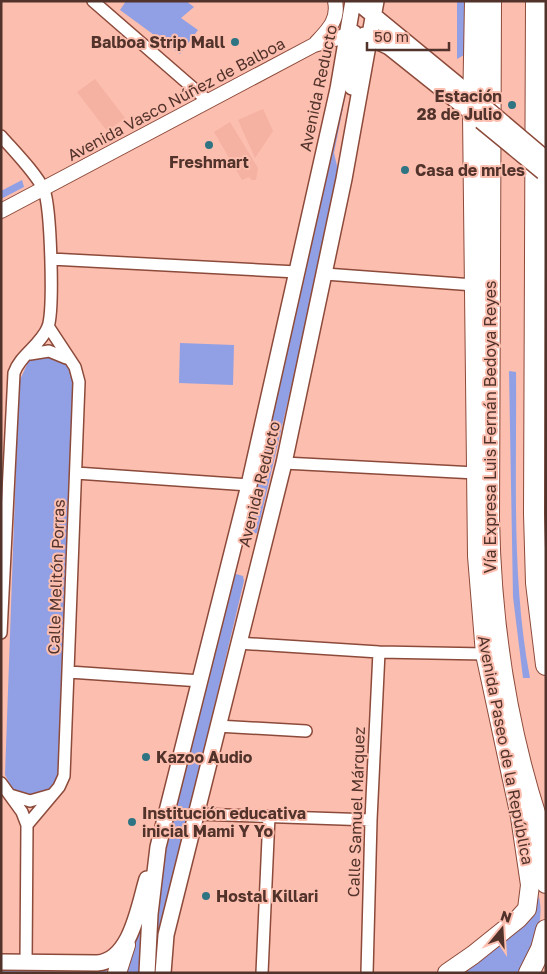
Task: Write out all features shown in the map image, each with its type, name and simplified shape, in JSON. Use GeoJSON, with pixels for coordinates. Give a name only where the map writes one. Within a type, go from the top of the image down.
{"type":"FeatureCollection","features":[{"type":"Feature","properties":{"kind":"highway","name":"Vía Expresa Luis Fernán Bedoya Reyes"},"geometry":{"type":"LineString","coordinates":[[491,1],[490,560],[496,633],[508,709],[537,821],[546,846]]}},
{"type":"Feature","properties":{"kind":"highway"},"geometry":{"type":"LineString","coordinates":[[536,1],[534,514],[536,583],[546,665]]}},
{"type":"Feature","properties":{"kind":"highway"},"geometry":{"type":"LineString","coordinates":[[537,821],[546,883]]}},
{"type":"Feature","properties":{"kind":"highway"},"geometry":{"type":"LineString","coordinates":[[529,973],[546,930]]}},
{"type":"Feature","properties":{"kind":"main road"},"geometry":{"type":"LineString","coordinates":[[343,1],[351,30],[355,75],[339,156],[340,168],[344,179]]}},
{"type":"Feature","properties":{"kind":"main road"},"geometry":{"type":"LineString","coordinates":[[354,1],[545,168]]}},
{"type":"Feature","properties":{"kind":"main road","name":"Avenida Reducto"},"geometry":{"type":"LineString","coordinates":[[147,973],[150,914],[158,848],[249,485],[351,30],[354,1]]}},
{"type":"Feature","properties":{"kind":"main road","name":"Avenida Paseo de la República"},"geometry":{"type":"LineString","coordinates":[[447,973],[474,955],[518,919],[527,909],[529,900],[529,872],[520,817],[485,654],[476,556],[474,285],[477,109],[474,1]]}},
{"type":"Feature","properties":{"kind":"main road"},"geometry":{"type":"LineString","coordinates":[[372,16],[389,48],[477,109]]}},
{"type":"Feature","properties":{"kind":"main road","name":"Avenida Reducto"},"geometry":{"type":"LineString","coordinates":[[163,973],[166,935],[284,463],[344,179],[372,16]]}},
{"type":"Feature","properties":{"kind":"main road","name":"Avenida Vasco Núñez de Balboa"},"geometry":{"type":"LineString","coordinates":[[351,30],[372,16]]}},
{"type":"Feature","properties":{"kind":"main road"},"geometry":{"type":"LineString","coordinates":[[232,553],[258,561]]}},
{"type":"Feature","properties":{"kind":"main road"},"geometry":{"type":"LineString","coordinates":[[117,973],[158,848]]}},
{"type":"Feature","properties":{"kind":"main road"},"geometry":{"type":"LineString","coordinates":[[1,962],[105,962],[111,960],[126,945]]}},
{"type":"Feature","properties":{"kind":"street"},"geometry":{"type":"LineString","coordinates":[[93,1],[208,102]]}},
{"type":"Feature","properties":{"kind":"street"},"geometry":{"type":"LineString","coordinates":[[314,46],[333,24],[336,1]]}},
{"type":"Feature","properties":{"kind":"street","name":"Avenida Vasco Núñez de Balboa"},"geometry":{"type":"LineString","coordinates":[[1,211],[314,46],[351,30]]}},
{"type":"Feature","properties":{"kind":"street"},"geometry":{"type":"LineString","coordinates":[[1,136],[43,189],[48,206],[51,259],[48,326],[28,355],[16,366],[14,373],[5,470],[1,633]]}},
{"type":"Feature","properties":{"kind":"street"},"geometry":{"type":"LineString","coordinates":[[51,259],[297,272]]}},
{"type":"Feature","properties":{"kind":"street"},"geometry":{"type":"LineString","coordinates":[[325,274],[474,285]]}},
{"type":"Feature","properties":{"kind":"street","name":"Calle Melitón Porras"},"geometry":{"type":"LineString","coordinates":[[27,825],[54,793],[64,776],[69,672],[79,382],[78,374],[48,326]]}},
{"type":"Feature","properties":{"kind":"street"},"geometry":{"type":"LineString","coordinates":[[28,355],[49,351],[70,360]]}},
{"type":"Feature","properties":{"kind":"street"},"geometry":{"type":"LineString","coordinates":[[284,463],[476,473]]}},
{"type":"Feature","properties":{"kind":"street"},"geometry":{"type":"LineString","coordinates":[[76,473],[249,485]]}},
{"type":"Feature","properties":{"kind":"street"},"geometry":{"type":"LineString","coordinates":[[238,643],[379,652],[485,654]]}},
{"type":"Feature","properties":{"kind":"street","name":"Calle Samuel Márquez"},"geometry":{"type":"LineString","coordinates":[[367,973],[371,820],[379,652]]}},
{"type":"Feature","properties":{"kind":"street"},"geometry":{"type":"LineString","coordinates":[[69,672],[201,681]]}},
{"type":"Feature","properties":{"kind":"street"},"geometry":{"type":"LineString","coordinates":[[217,726],[306,731]]}},
{"type":"Feature","properties":{"kind":"street"},"geometry":{"type":"LineString","coordinates":[[1,783],[22,812],[27,825],[26,963]]}},
{"type":"Feature","properties":{"kind":"street"},"geometry":{"type":"LineString","coordinates":[[10,795],[30,801],[43,799],[54,793]]}},
{"type":"Feature","properties":{"kind":"street"},"geometry":{"type":"LineString","coordinates":[[195,814],[371,820]]}},
{"type":"Feature","properties":{"kind":"street"},"geometry":{"type":"LineString","coordinates":[[262,973],[269,816]]}},
{"type":"Feature","properties":{"kind":"shaded area"},"geometry":{"type":"Polygon","coordinates":[[[126,1],[186,1],[194,7],[181,18],[198,30],[180,54],[120,10],[126,1]]]}},
{"type":"Feature","properties":{"kind":"shaded area"},"geometry":{"type":"Polygon","coordinates":[[[457,1],[465,1],[464,55],[457,59],[457,1]]]}},
{"type":"Feature","properties":{"kind":"shaded area"},"geometry":{"type":"Polygon","coordinates":[[[349,66],[351,67],[334,153],[340,179],[257,533],[251,534],[247,532],[247,525],[349,66]]]}},
{"type":"Feature","properties":{"kind":"shaded area"},"geometry":{"type":"Polygon","coordinates":[[[95,79],[125,118],[107,131],[77,92],[95,79]]]}},
{"type":"Feature","properties":{"kind":"shaded area"},"geometry":{"type":"Polygon","coordinates":[[[263,109],[273,131],[255,158],[238,120],[263,109]]]}},
{"type":"Feature","properties":{"kind":"shaded area"},"geometry":{"type":"Polygon","coordinates":[[[230,122],[258,168],[256,180],[252,180],[249,177],[242,180],[214,132],[230,122]]]}},
{"type":"Feature","properties":{"kind":"shaded area"},"geometry":{"type":"Polygon","coordinates":[[[22,180],[24,187],[1,199],[1,191],[22,180]]]}},
{"type":"Feature","properties":{"kind":"shaded area"},"geometry":{"type":"Polygon","coordinates":[[[180,343],[234,345],[233,385],[179,383],[180,343]]]}},
{"type":"Feature","properties":{"kind":"shaded area"},"geometry":{"type":"Polygon","coordinates":[[[38,355],[63,359],[70,368],[73,380],[59,772],[47,791],[42,794],[29,795],[14,792],[5,775],[19,382],[29,360],[38,355]]]}},
{"type":"Feature","properties":{"kind":"shaded area"},"geometry":{"type":"Polygon","coordinates":[[[509,371],[516,372],[517,564],[524,640],[530,678],[523,678],[513,597],[509,371]]]}},
{"type":"Feature","properties":{"kind":"shaded area"},"geometry":{"type":"Polygon","coordinates":[[[236,574],[243,576],[244,581],[157,948],[153,948],[162,867],[233,578],[236,574]]]}},
{"type":"Feature","properties":{"kind":"shaded area"},"geometry":{"type":"Polygon","coordinates":[[[539,897],[539,927],[533,946],[520,973],[440,973],[539,897]]]}},
{"type":"Feature","properties":{"kind":"shaded area"},"geometry":{"type":"Polygon","coordinates":[[[142,916],[141,973],[123,973],[142,916]]]}},
{"type":"Feature","properties":{"kind":"shaded area"},"geometry":{"type":"Polygon","coordinates":[[[108,967],[106,973],[1,973],[1,971],[82,972],[108,967]]]}},
{"type":"Feature","properties":{"kind":"place","name":"Balboa Strip Mall"},"geometry":{"type":"Point","coordinates":[235,42]}},
{"type":"Feature","properties":{"kind":"place","name":"Estación 28 de Julio"},"geometry":{"type":"Point","coordinates":[512,105]}},
{"type":"Feature","properties":{"kind":"place","name":"Freshmart"},"geometry":{"type":"Point","coordinates":[209,145]}},
{"type":"Feature","properties":{"kind":"place","name":"Casa de mrles"},"geometry":{"type":"Point","coordinates":[405,170]}},
{"type":"Feature","properties":{"kind":"place","name":"Kazoo Audio"},"geometry":{"type":"Point","coordinates":[146,757]}},
{"type":"Feature","properties":{"kind":"place","name":"Institución educativa inicial Mami Y Yo"},"geometry":{"type":"Point","coordinates":[132,822]}},
{"type":"Feature","properties":{"kind":"place","name":"Hostal Killari"},"geometry":{"type":"Point","coordinates":[206,896]}}]}
